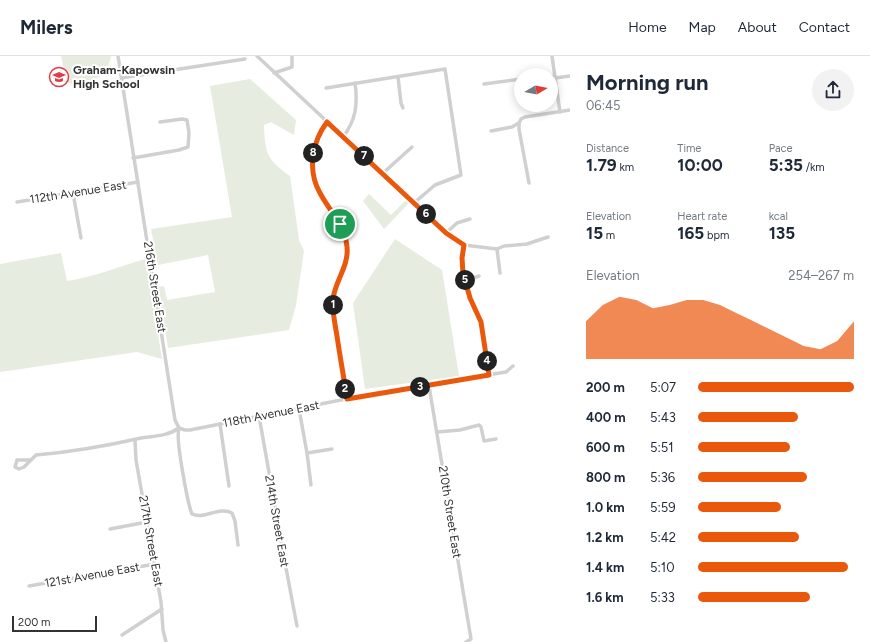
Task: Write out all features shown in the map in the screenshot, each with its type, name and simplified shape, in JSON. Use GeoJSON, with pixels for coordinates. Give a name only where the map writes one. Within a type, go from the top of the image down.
{"type":"FeatureCollection","features":[{"type":"Feature","properties":{"kind":"street","name":"216th Street East"},"geometry":{"type":"LineString","coordinates":[[118,56],[174,413],[179,428],[177,434],[190,509],[193,515],[197,516],[226,511],[232,513],[235,521],[238,545]]}},
{"type":"Feature","properties":{"kind":"street"},"geometry":{"type":"LineString","coordinates":[[257,56],[446,233],[464,245],[497,249],[504,246],[527,244],[548,238]]}},
{"type":"Feature","properties":{"kind":"street"},"geometry":{"type":"LineString","coordinates":[[274,73],[292,67],[292,56]]}},
{"type":"Feature","properties":{"kind":"street"},"geometry":{"type":"LineString","coordinates":[[552,56],[553,68]]}},
{"type":"Feature","properties":{"kind":"street"},"geometry":{"type":"LineString","coordinates":[[121,78],[245,59]]}},
{"type":"Feature","properties":{"kind":"street"},"geometry":{"type":"LineString","coordinates":[[326,88],[445,69],[461,175],[435,185],[414,202]]}},
{"type":"Feature","properties":{"kind":"street"},"geometry":{"type":"LineString","coordinates":[[558,77],[570,76]]}},
{"type":"Feature","properties":{"kind":"street"},"geometry":{"type":"LineString","coordinates":[[398,77],[403,108]]}},
{"type":"Feature","properties":{"kind":"street"},"geometry":{"type":"LineString","coordinates":[[484,84],[514,80]]}},
{"type":"Feature","properties":{"kind":"street"},"geometry":{"type":"LineString","coordinates":[[343,137],[355,114],[357,99],[356,83]]}},
{"type":"Feature","properties":{"kind":"street"},"geometry":{"type":"LineString","coordinates":[[558,102],[560,112]]}},
{"type":"Feature","properties":{"kind":"street"},"geometry":{"type":"LineString","coordinates":[[491,131],[512,127],[525,116],[570,110]]}},
{"type":"Feature","properties":{"kind":"street"},"geometry":{"type":"LineString","coordinates":[[133,158],[188,147],[190,133],[186,120],[182,119],[160,122]]}},
{"type":"Feature","properties":{"kind":"street"},"geometry":{"type":"LineString","coordinates":[[327,122],[320,131],[316,142],[313,156],[313,172],[315,184],[342,228],[347,246],[346,264],[335,291],[333,307],[347,399]]}},
{"type":"Feature","properties":{"kind":"street"},"geometry":{"type":"LineString","coordinates":[[519,122],[529,183]]}},
{"type":"Feature","properties":{"kind":"street"},"geometry":{"type":"LineString","coordinates":[[382,174],[412,147]]}},
{"type":"Feature","properties":{"kind":"street","name":"112th Avenue East"},"geometry":{"type":"LineString","coordinates":[[17,202],[138,182]]}},
{"type":"Feature","properties":{"kind":"street"},"geometry":{"type":"LineString","coordinates":[[73,193],[81,238]]}},
{"type":"Feature","properties":{"kind":"street"},"geometry":{"type":"LineString","coordinates":[[446,233],[457,223],[470,219]]}},
{"type":"Feature","properties":{"kind":"street"},"geometry":{"type":"LineString","coordinates":[[464,245],[462,268],[470,298],[481,322],[489,375]]}},
{"type":"Feature","properties":{"kind":"street"},"geometry":{"type":"LineString","coordinates":[[497,249],[500,273]]}},
{"type":"Feature","properties":{"kind":"street"},"geometry":{"type":"LineString","coordinates":[[465,280],[479,276]]}},
{"type":"Feature","properties":{"kind":"street","name":"118th Avenue East"},"geometry":{"type":"LineString","coordinates":[[30,460],[36,455],[78,451],[135,441],[172,433],[179,428],[185,430],[347,399],[506,372],[513,366]]}},
{"type":"Feature","properties":{"kind":"street","name":"210th Street East"},"geometry":{"type":"LineString","coordinates":[[429,386],[471,639],[466,642]]}},
{"type":"Feature","properties":{"kind":"street"},"geometry":{"type":"LineString","coordinates":[[299,409],[311,485]]}},
{"type":"Feature","properties":{"kind":"street","name":"214th Street East"},"geometry":{"type":"LineString","coordinates":[[259,416],[297,626]]}},
{"type":"Feature","properties":{"kind":"street"},"geometry":{"type":"LineString","coordinates":[[220,424],[230,486]]}},
{"type":"Feature","properties":{"kind":"street"},"geometry":{"type":"LineString","coordinates":[[437,432],[460,430],[479,425],[481,427],[484,441],[496,439]]}},
{"type":"Feature","properties":{"kind":"street","name":"217th Street East"},"geometry":{"type":"LineString","coordinates":[[135,441],[135,453],[155,564],[162,609],[163,630],[166,642]]}},
{"type":"Feature","properties":{"kind":"street"},"geometry":{"type":"LineString","coordinates":[[307,454],[332,449]]}},
{"type":"Feature","properties":{"kind":"street"},"geometry":{"type":"LineString","coordinates":[[110,529],[147,522]]}},
{"type":"Feature","properties":{"kind":"street","name":"121st Avenue East"},"geometry":{"type":"LineString","coordinates":[[29,586],[155,564]]}},
{"type":"Feature","properties":{"kind":"street"},"geometry":{"type":"LineString","coordinates":[[122,635],[162,609]]}},
{"type":"Feature","properties":{"kind":"shaded area"},"geometry":{"type":"Polygon","coordinates":[[[61,56],[111,57],[102,75],[92,80],[72,84],[67,82],[61,56]]]}},
{"type":"Feature","properties":{"kind":"shaded area"},"geometry":{"type":"Polygon","coordinates":[[[250,79],[296,120],[294,135],[271,122],[264,125],[266,149],[271,160],[290,176],[299,240],[304,251],[296,305],[289,330],[168,348],[158,287],[164,286],[167,300],[215,292],[208,255],[158,265],[151,229],[232,217],[210,86],[250,79]]]}},
{"type":"Feature","properties":{"kind":"shaded area"},"geometry":{"type":"Polygon","coordinates":[[[369,194],[391,215],[407,199],[410,202],[384,229],[363,201],[369,194]]]}},
{"type":"Feature","properties":{"kind":"shaded area"},"geometry":{"type":"Polygon","coordinates":[[[395,239],[442,270],[459,376],[365,389],[353,303],[395,239]]]}},
{"type":"Feature","properties":{"kind":"shaded area"},"geometry":{"type":"Polygon","coordinates":[[[61,253],[67,281],[97,274],[146,259],[162,359],[137,352],[0,372],[0,264],[61,253]]]}},
{"type":"Feature","properties":{"kind":"place","name":"Graham-Kapowsin High School"},"geometry":{"type":"Point","coordinates":[59,77]}},
{"type":"Feature","properties":{"kind":"route"},"geometry":{"type":"LineString","coordinates":[[327,122],[446,233],[464,245],[462,254],[462,268],[470,298],[481,322],[489,375],[347,399],[333,307],[335,291],[344,270],[347,257],[345,233],[340,224],[315,184],[312,166],[318,135],[327,122]]}}]}
